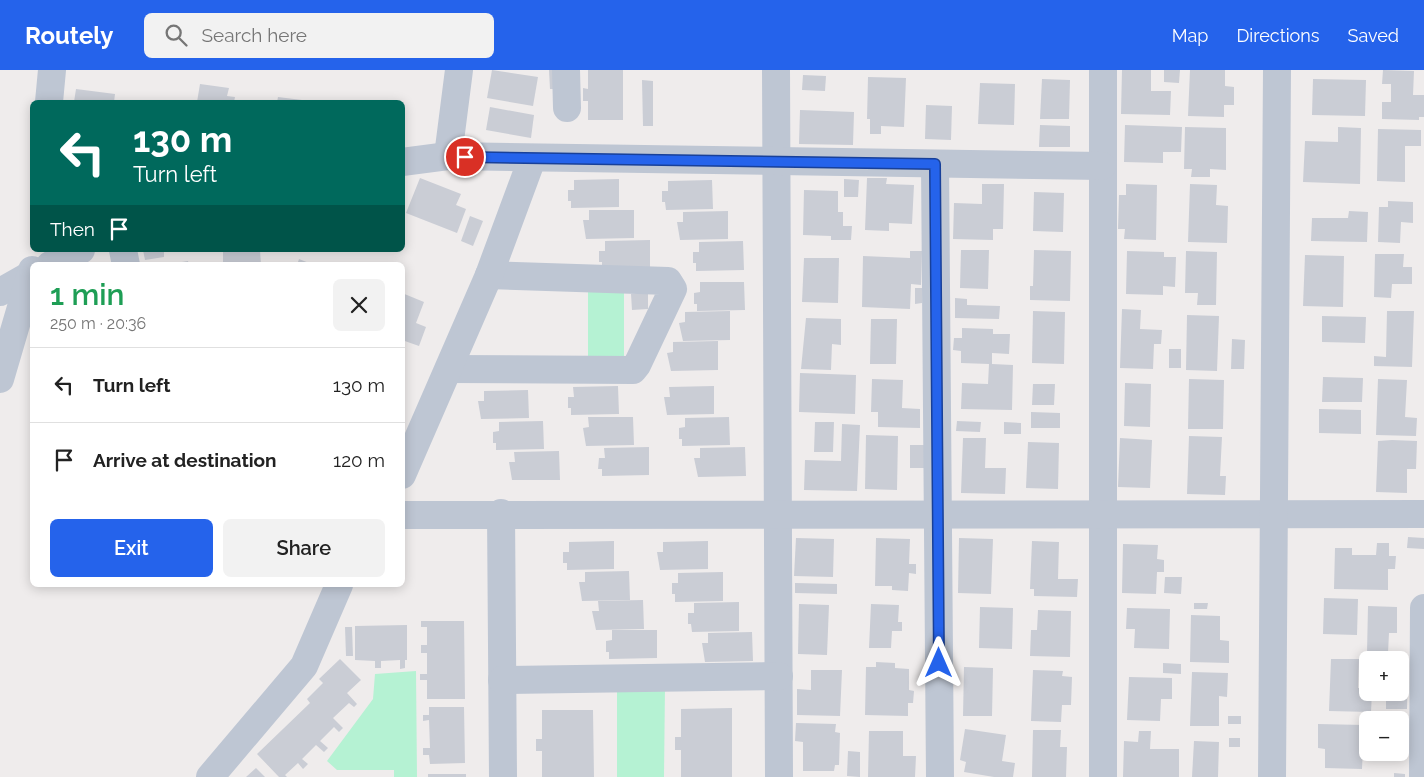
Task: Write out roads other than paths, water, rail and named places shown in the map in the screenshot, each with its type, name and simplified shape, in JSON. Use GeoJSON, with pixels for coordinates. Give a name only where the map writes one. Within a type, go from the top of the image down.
{"type":"FeatureCollection","features":[{"type":"Feature","properties":{"kind":"street"},"geometry":{"type":"LineString","coordinates":[[49,100],[52,70]]}},
{"type":"Feature","properties":{"kind":"street"},"geometry":{"type":"LineString","coordinates":[[448,156],[459,70]]}},
{"type":"Feature","properties":{"kind":"street"},"geometry":{"type":"LineString","coordinates":[[566,70],[567,108]]}},
{"type":"Feature","properties":{"kind":"street"},"geometry":{"type":"LineString","coordinates":[[776,70],[779,777]]}},
{"type":"Feature","properties":{"kind":"street"},"geometry":{"type":"LineString","coordinates":[[1103,70],[1103,777]]}},
{"type":"Feature","properties":{"kind":"street"},"geometry":{"type":"LineString","coordinates":[[1272,777],[1277,70]]}},
{"type":"Feature","properties":{"kind":"street"},"geometry":{"type":"LineString","coordinates":[[405,162],[448,156],[532,159],[1102,166]]}},
{"type":"Feature","properties":{"kind":"street"},"geometry":{"type":"LineString","coordinates":[[405,468],[489,275],[532,159]]}},
{"type":"Feature","properties":{"kind":"street"},"geometry":{"type":"LineString","coordinates":[[935,164],[940,777]]}},
{"type":"Feature","properties":{"kind":"street"},"geometry":{"type":"LineString","coordinates":[[56,262],[77,252]]}},
{"type":"Feature","properties":{"kind":"street"},"geometry":{"type":"LineString","coordinates":[[0,292],[30,275]]}},
{"type":"Feature","properties":{"kind":"street"},"geometry":{"type":"LineString","coordinates":[[449,369],[633,370],[673,289],[668,282],[489,275]]}},
{"type":"Feature","properties":{"kind":"street"},"geometry":{"type":"LineString","coordinates":[[0,379],[30,281]]}},
{"type":"Feature","properties":{"kind":"street"},"geometry":{"type":"LineString","coordinates":[[501,514],[503,777]]}},
{"type":"Feature","properties":{"kind":"street"},"geometry":{"type":"LineString","coordinates":[[405,515],[1424,514]]}},
{"type":"Feature","properties":{"kind":"street"},"geometry":{"type":"LineString","coordinates":[[210,777],[304,666],[338,587]]}},
{"type":"Feature","properties":{"kind":"street"},"geometry":{"type":"LineString","coordinates":[[1423,777],[1424,608]]}},
{"type":"Feature","properties":{"kind":"street"},"geometry":{"type":"LineString","coordinates":[[502,680],[779,676]]}}]}
